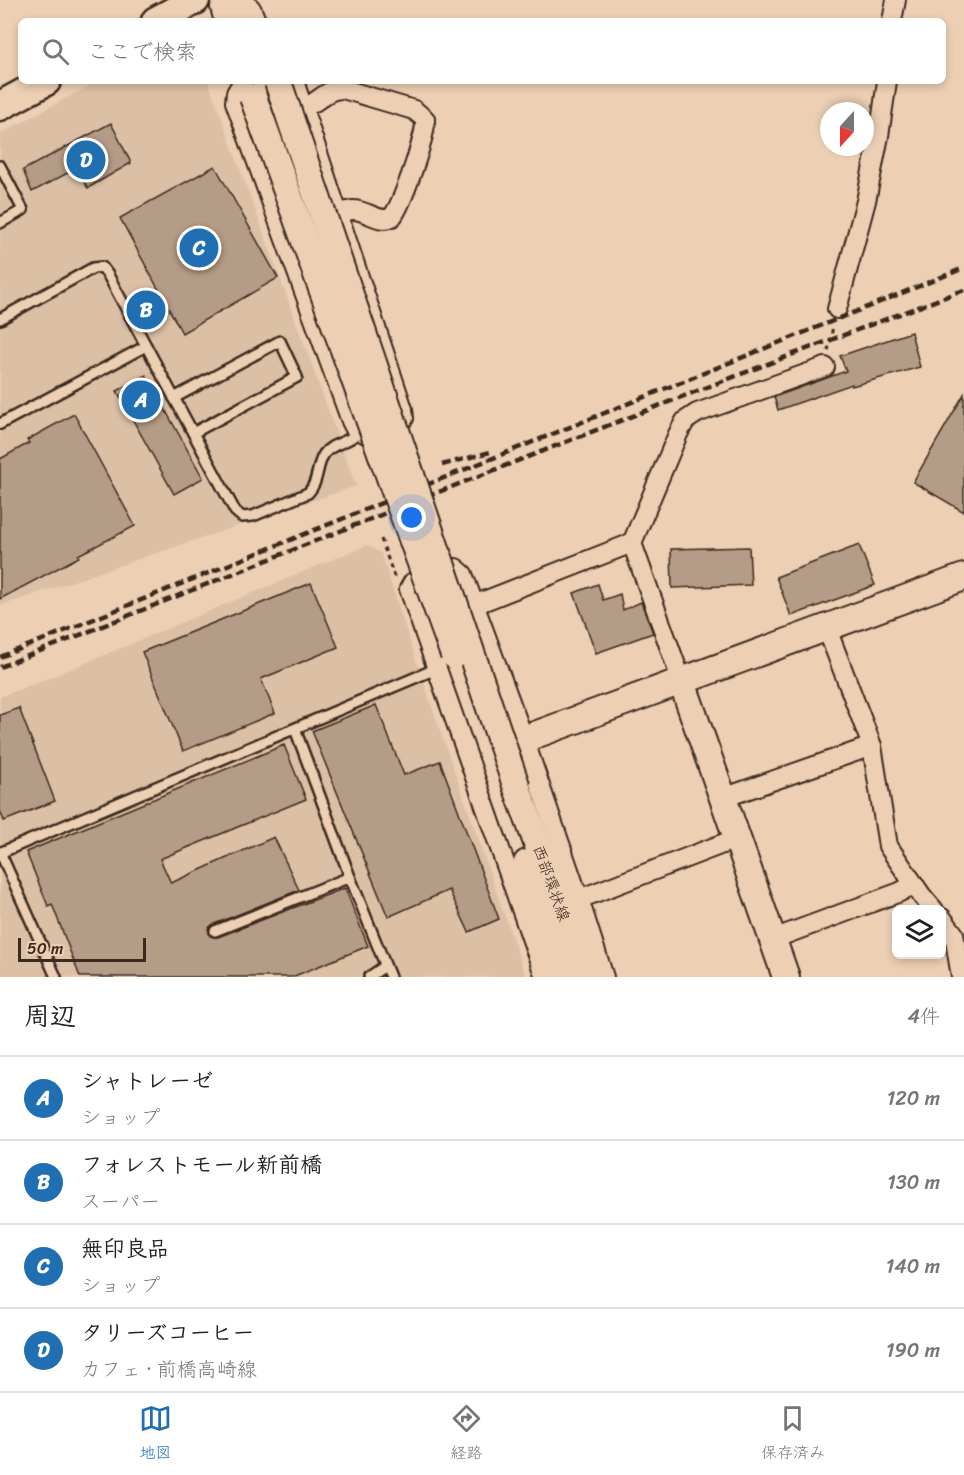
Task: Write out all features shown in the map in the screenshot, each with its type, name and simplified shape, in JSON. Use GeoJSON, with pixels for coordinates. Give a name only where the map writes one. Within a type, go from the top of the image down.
{"type":"FeatureCollection","features":[{"type":"Feature","properties":{"kind":"main road"},"geometry":{"type":"LineString","coordinates":[[162,18],[195,0]]}},
{"type":"Feature","properties":{"kind":"main road"},"geometry":{"type":"LineString","coordinates":[[0,106],[40,84]]}},
{"type":"Feature","properties":{"kind":"street"},"geometry":{"type":"LineString","coordinates":[[225,0],[224,7],[227,18]]}},
{"type":"Feature","properties":{"kind":"street"},"geometry":{"type":"LineString","coordinates":[[238,0],[251,18]]}},
{"type":"Feature","properties":{"kind":"street"},"geometry":{"type":"LineString","coordinates":[[893,18],[896,0]]}},
{"type":"Feature","properties":{"kind":"street"},"geometry":{"type":"LineString","coordinates":[[284,84],[510,790]]}},
{"type":"Feature","properties":{"kind":"street"},"geometry":{"type":"LineString","coordinates":[[285,84],[303,108],[403,410],[404,418],[382,431],[366,434],[359,431],[351,421],[235,102],[237,93],[248,86],[510,790]]}},
{"type":"Feature","properties":{"kind":"street"},"geometry":{"type":"LineString","coordinates":[[837,309],[866,201],[887,84]]}},
{"type":"Feature","properties":{"kind":"street"},"geometry":{"type":"LineString","coordinates":[[303,108],[337,89],[414,110],[425,119],[426,127],[418,153],[392,217],[382,219],[352,210],[338,214]]}},
{"type":"Feature","properties":{"kind":"street"},"geometry":{"type":"LineString","coordinates":[[786,977],[632,543],[685,421],[697,413],[825,367]]}},
{"type":"Feature","properties":{"kind":"street"},"geometry":{"type":"LineString","coordinates":[[474,605],[632,543]]}},
{"type":"Feature","properties":{"kind":"street"},"geometry":{"type":"LineString","coordinates":[[545,977],[410,589],[413,582],[456,568],[463,574],[524,739],[604,977]]}},
{"type":"Feature","properties":{"kind":"street"},"geometry":{"type":"LineString","coordinates":[[524,739],[964,577]]}},
{"type":"Feature","properties":{"kind":"street"},"geometry":{"type":"LineString","coordinates":[[826,629],[872,746],[888,846],[931,905]]}},
{"type":"Feature","properties":{"kind":"street"},"geometry":{"type":"LineString","coordinates":[[723,798],[872,746]]}},
{"type":"Feature","properties":{"kind":"street","name":"西部環状線"},"geometry":{"type":"LineString","coordinates":[[510,790],[564,977]]}},
{"type":"Feature","properties":{"kind":"street","name":"西部環状線"},"geometry":{"type":"LineString","coordinates":[[510,790],[586,977]]}},
{"type":"Feature","properties":{"kind":"street"},"geometry":{"type":"LineString","coordinates":[[579,899],[738,838]]}},
{"type":"Feature","properties":{"kind":"street"},"geometry":{"type":"LineString","coordinates":[[773,939],[900,892],[914,884]]}},
{"type":"Feature","properties":{"kind":"street"},"geometry":{"type":"LineString","coordinates":[[946,923],[954,934],[961,977]]}},
{"type":"Feature","properties":{"kind":"lane"},"geometry":{"type":"LineString","coordinates":[[0,166],[23,210],[0,223]]}},
{"type":"Feature","properties":{"kind":"lane"},"geometry":{"type":"LineString","coordinates":[[0,319],[93,268],[102,267],[235,511],[245,517],[253,516],[308,493],[313,488],[324,454],[355,438],[359,431]]}},
{"type":"Feature","properties":{"kind":"lane"},"geometry":{"type":"LineString","coordinates":[[174,398],[280,341],[297,377],[193,433]]}},
{"type":"Feature","properties":{"kind":"lane"},"geometry":{"type":"LineString","coordinates":[[0,424],[146,346]]}},
{"type":"Feature","properties":{"kind":"lane"},"geometry":{"type":"LineString","coordinates":[[56,977],[1,852],[438,668]]}},
{"type":"Feature","properties":{"kind":"lane"},"geometry":{"type":"LineString","coordinates":[[295,729],[390,977]]}},
{"type":"Feature","properties":{"kind":"lane"},"geometry":{"type":"LineString","coordinates":[[215,931],[350,877]]}},
{"type":"Feature","properties":{"kind":"lane"},"geometry":{"type":"LineString","coordinates":[[369,977],[385,966]]}},
{"type":"Feature","properties":{"kind":"path"},"geometry":{"type":"LineString","coordinates":[[825,367],[837,309]]}},
{"type":"Feature","properties":{"kind":"shaded area"},"geometry":{"type":"Polygon","coordinates":[[[92,84],[209,84],[356,486],[0,606],[0,134],[92,84]]]}},
{"type":"Feature","properties":{"kind":"shaded area"},"geometry":{"type":"Polygon","coordinates":[[[367,545],[381,553],[526,977],[0,977],[0,697],[367,545]]]}},
{"type":"Feature","properties":{"kind":"building"},"geometry":{"type":"Polygon","coordinates":[[[111,123],[131,163],[88,188],[75,169],[32,192],[23,170],[111,123]]]}},
{"type":"Feature","properties":{"kind":"building"},"geometry":{"type":"Polygon","coordinates":[[[215,166],[278,278],[182,333],[120,218],[215,166]]]}},
{"type":"Feature","properties":{"kind":"building"},"geometry":{"type":"Polygon","coordinates":[[[911,332],[920,367],[852,386],[852,384],[778,410],[774,397],[846,371],[840,356],[911,332]]]}},
{"type":"Feature","properties":{"kind":"building"},"geometry":{"type":"Polygon","coordinates":[[[146,375],[203,478],[174,494],[117,391],[146,375]]]}},
{"type":"Feature","properties":{"kind":"building"},"geometry":{"type":"Polygon","coordinates":[[[964,394],[964,512],[913,482],[964,394]]]}},
{"type":"Feature","properties":{"kind":"building"},"geometry":{"type":"Polygon","coordinates":[[[74,414],[135,526],[0,599],[0,459],[29,443],[27,440],[74,414]]]}},
{"type":"Feature","properties":{"kind":"building"},"geometry":{"type":"Polygon","coordinates":[[[859,545],[875,585],[791,616],[776,577],[859,545]]]}},
{"type":"Feature","properties":{"kind":"building"},"geometry":{"type":"Polygon","coordinates":[[[749,547],[751,585],[672,588],[671,549],[749,547]]]}},
{"type":"Feature","properties":{"kind":"building"},"geometry":{"type":"Polygon","coordinates":[[[311,583],[338,647],[261,679],[275,713],[183,751],[142,652],[311,583]]]}},
{"type":"Feature","properties":{"kind":"building"},"geometry":{"type":"Polygon","coordinates":[[[598,584],[603,600],[620,594],[623,610],[641,602],[653,633],[596,653],[574,593],[598,584]]]}},
{"type":"Feature","properties":{"kind":"building"},"geometry":{"type":"Polygon","coordinates":[[[376,705],[404,775],[440,761],[499,919],[469,932],[449,890],[388,917],[312,731],[376,705]]]}},
{"type":"Feature","properties":{"kind":"building"},"geometry":{"type":"Polygon","coordinates":[[[19,708],[55,801],[4,821],[0,811],[0,715],[19,708]]]}},
{"type":"Feature","properties":{"kind":"building"},"geometry":{"type":"Polygon","coordinates":[[[284,745],[306,799],[160,859],[171,883],[274,837],[299,890],[212,925],[208,929],[210,936],[218,937],[345,888],[368,946],[292,977],[80,977],[52,904],[48,906],[26,852],[284,745]]]}},
{"type":"Feature","properties":{"kind":"railway"},"geometry":{"type":"LineString","coordinates":[[0,657],[964,268]]}},
{"type":"Feature","properties":{"kind":"railway"},"geometry":{"type":"LineString","coordinates":[[0,667],[601,428],[964,290]]}},
{"type":"Feature","properties":{"kind":"railway"},"geometry":{"type":"LineString","coordinates":[[442,465],[490,452]]}},
{"type":"Feature","properties":{"kind":"place","name":"タリーズコーヒー"},"geometry":{"type":"Point","coordinates":[86,160]}},
{"type":"Feature","properties":{"kind":"place","name":"無印良品"},"geometry":{"type":"Point","coordinates":[199,248]}},
{"type":"Feature","properties":{"kind":"place","name":"フォレストモール新前橋"},"geometry":{"type":"Point","coordinates":[146,310]}},
{"type":"Feature","properties":{"kind":"place","name":"シャトレーゼ"},"geometry":{"type":"Point","coordinates":[141,400]}}]}
